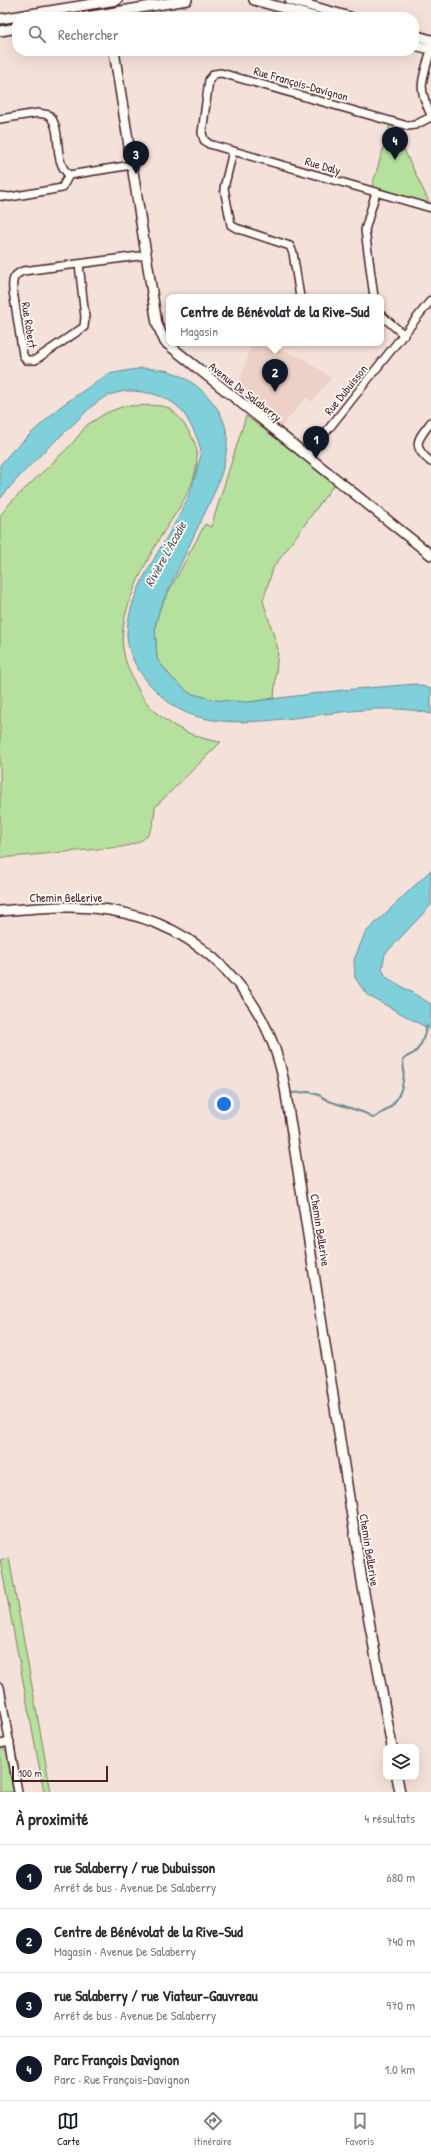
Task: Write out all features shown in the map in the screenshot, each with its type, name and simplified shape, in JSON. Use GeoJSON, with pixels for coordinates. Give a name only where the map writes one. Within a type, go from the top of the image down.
{"type":"FeatureCollection","features":[{"type":"Feature","properties":{"kind":"street"},"geometry":{"type":"LineString","coordinates":[[41,12],[116,0]]}},
{"type":"Feature","properties":{"kind":"street"},"geometry":{"type":"LineString","coordinates":[[124,12],[187,0]]}},
{"type":"Feature","properties":{"kind":"street"},"geometry":{"type":"LineString","coordinates":[[254,0],[297,12]]}},
{"type":"Feature","properties":{"kind":"street"},"geometry":{"type":"LineString","coordinates":[[290,0],[332,12]]}},
{"type":"Feature","properties":{"kind":"street"},"geometry":{"type":"LineString","coordinates":[[106,1],[108,12]]}},
{"type":"Feature","properties":{"kind":"street"},"geometry":{"type":"LineString","coordinates":[[0,19],[12,17]]}},
{"type":"Feature","properties":{"kind":"street"},"geometry":{"type":"LineString","coordinates":[[0,31],[12,29]]}},
{"type":"Feature","properties":{"kind":"street"},"geometry":{"type":"LineString","coordinates":[[419,36],[431,40]]}},
{"type":"Feature","properties":{"kind":"street"},"geometry":{"type":"LineString","coordinates":[[419,46],[431,49],[421,88],[423,98],[431,116]]}},
{"type":"Feature","properties":{"kind":"street","name":"Avenue De Salaberry"},"geometry":{"type":"LineString","coordinates":[[115,56],[158,324],[166,344]]}},
{"type":"Feature","properties":{"kind":"street","name":"Rue François-Davignon"},"geometry":{"type":"LineString","coordinates":[[209,144],[204,140],[202,133],[207,87],[211,77],[219,73],[408,126],[415,125],[431,116]]}},
{"type":"Feature","properties":{"kind":"street"},"geometry":{"type":"LineString","coordinates":[[0,119],[38,113],[49,115],[54,123],[62,167],[69,175]]}},
{"type":"Feature","properties":{"kind":"street","name":"Rue Daly"},"geometry":{"type":"LineString","coordinates":[[209,144],[431,208]]}},
{"type":"Feature","properties":{"kind":"street"},"geometry":{"type":"LineString","coordinates":[[233,151],[224,188],[230,225],[290,246],[293,253],[300,294]]}},
{"type":"Feature","properties":{"kind":"street"},"geometry":{"type":"LineString","coordinates":[[69,175],[132,165]]}},
{"type":"Feature","properties":{"kind":"street"},"geometry":{"type":"LineString","coordinates":[[0,196],[10,197],[62,188],[69,175]]}},
{"type":"Feature","properties":{"kind":"street"},"geometry":{"type":"LineString","coordinates":[[374,294],[365,230],[376,192]]}},
{"type":"Feature","properties":{"kind":"street","name":"Rue Robert"},"geometry":{"type":"LineString","coordinates":[[79,264],[86,320],[84,327],[35,360],[26,360],[23,355],[13,290],[14,277],[23,271],[147,255]]}},
{"type":"Feature","properties":{"kind":"street","name":"Rue Dubuisson"},"geometry":{"type":"LineString","coordinates":[[307,456],[431,300]]}},
{"type":"Feature","properties":{"kind":"street"},"geometry":{"type":"LineString","coordinates":[[384,318],[404,335]]}},
{"type":"Feature","properties":{"kind":"street","name":"Avenue De Salaberry"},"geometry":{"type":"LineString","coordinates":[[169,346],[431,556]]}},
{"type":"Feature","properties":{"kind":"street"},"geometry":{"type":"LineString","coordinates":[[431,422],[419,438],[418,445],[421,453],[431,462]]}},
{"type":"Feature","properties":{"kind":"street","name":"Chemin Bellerive"},"geometry":{"type":"LineString","coordinates":[[0,911],[50,908],[91,908],[127,913],[160,925],[194,944],[223,967],[250,1000],[269,1032],[282,1075],[362,1580],[391,1744]]}},
{"type":"Feature","properties":{"kind":"street"},"geometry":{"type":"LineString","coordinates":[[0,1687],[18,1792]]}},
{"type":"Feature","properties":{"kind":"street"},"geometry":{"type":"LineString","coordinates":[[0,1744],[10,1742]]}},
{"type":"Feature","properties":{"kind":"street"},"geometry":{"type":"LineString","coordinates":[[398,1780],[400,1792]]}},
{"type":"Feature","properties":{"kind":"shaded area"},"geometry":{"type":"Polygon","coordinates":[[[251,346],[263,346],[300,356],[331,378],[312,402],[306,397],[280,429],[236,394],[251,346]]]}},
{"type":"Feature","properties":{"kind":"green space"},"geometry":{"type":"Polygon","coordinates":[[[390,125],[398,127],[396,133],[430,204],[372,187],[390,125]]]}},
{"type":"Feature","properties":{"kind":"green space"},"geometry":{"type":"Polygon","coordinates":[[[145,405],[169,408],[184,424],[197,450],[196,465],[191,486],[151,554],[138,579],[128,605],[122,637],[126,661],[131,676],[139,691],[154,710],[163,718],[174,726],[197,736],[221,742],[155,807],[151,830],[148,835],[138,842],[121,847],[0,858],[0,516],[11,502],[71,445],[87,425],[106,413],[124,406],[145,405]]]}},
{"type":"Feature","properties":{"kind":"green space"},"geometry":{"type":"Polygon","coordinates":[[[246,416],[335,483],[273,568],[263,601],[278,649],[274,698],[246,703],[215,700],[189,693],[171,677],[157,659],[155,627],[160,608],[205,524],[211,527],[246,416]]]}},
{"type":"Feature","properties":{"kind":"green space"},"geometry":{"type":"Polygon","coordinates":[[[9,1558],[51,1792],[44,1792],[0,1560],[9,1558]]]}},
{"type":"Feature","properties":{"kind":"green space"},"geometry":{"type":"Polygon","coordinates":[[[0,1748],[4,1749],[7,1753],[13,1792],[0,1792],[0,1748]]]}},
{"type":"Feature","properties":{"kind":"water","name":"Rivière L'Acadie"},"geometry":{"type":"Polygon","coordinates":[[[142,368],[169,371],[191,382],[210,399],[218,410],[227,433],[226,456],[220,478],[160,608],[155,627],[157,659],[171,677],[189,693],[215,700],[248,702],[343,690],[416,684],[431,689],[431,714],[401,709],[366,710],[257,721],[223,721],[192,715],[167,701],[145,679],[130,652],[127,631],[131,610],[138,590],[148,569],[182,510],[191,490],[200,459],[201,453],[198,441],[184,414],[172,402],[149,393],[126,391],[108,396],[92,406],[48,447],[23,472],[0,499],[0,465],[12,451],[61,406],[108,374],[142,368]]]}},
{"type":"Feature","properties":{"kind":"water"},"geometry":{"type":"Polygon","coordinates":[[[431,870],[431,905],[385,954],[382,969],[386,977],[431,1004],[431,1030],[367,995],[355,978],[354,960],[365,933],[431,870]]]}},
{"type":"Feature","properties":{"kind":"waterway"},"geometry":{"type":"LineString","coordinates":[[291,1093],[309,1092],[319,1095],[329,1101],[365,1113],[372,1118],[375,1117],[387,1110],[397,1098],[403,1084],[403,1060],[419,1048],[427,1026]]}},
{"type":"Feature","properties":{"kind":"place","name":"Parc François Davignon"},"geometry":{"type":"Point","coordinates":[395,160]}},
{"type":"Feature","properties":{"kind":"place","name":"rue Salaberry / rue Viateur-Gauvreau"},"geometry":{"type":"Point","coordinates":[136,174]}},
{"type":"Feature","properties":{"kind":"place","name":"Centre de Bénévolat de la Rive-Sud"},"geometry":{"type":"Point","coordinates":[275,392]}},
{"type":"Feature","properties":{"kind":"place","name":"rue Salaberry / rue Dubuisson"},"geometry":{"type":"Point","coordinates":[316,459]}}]}
